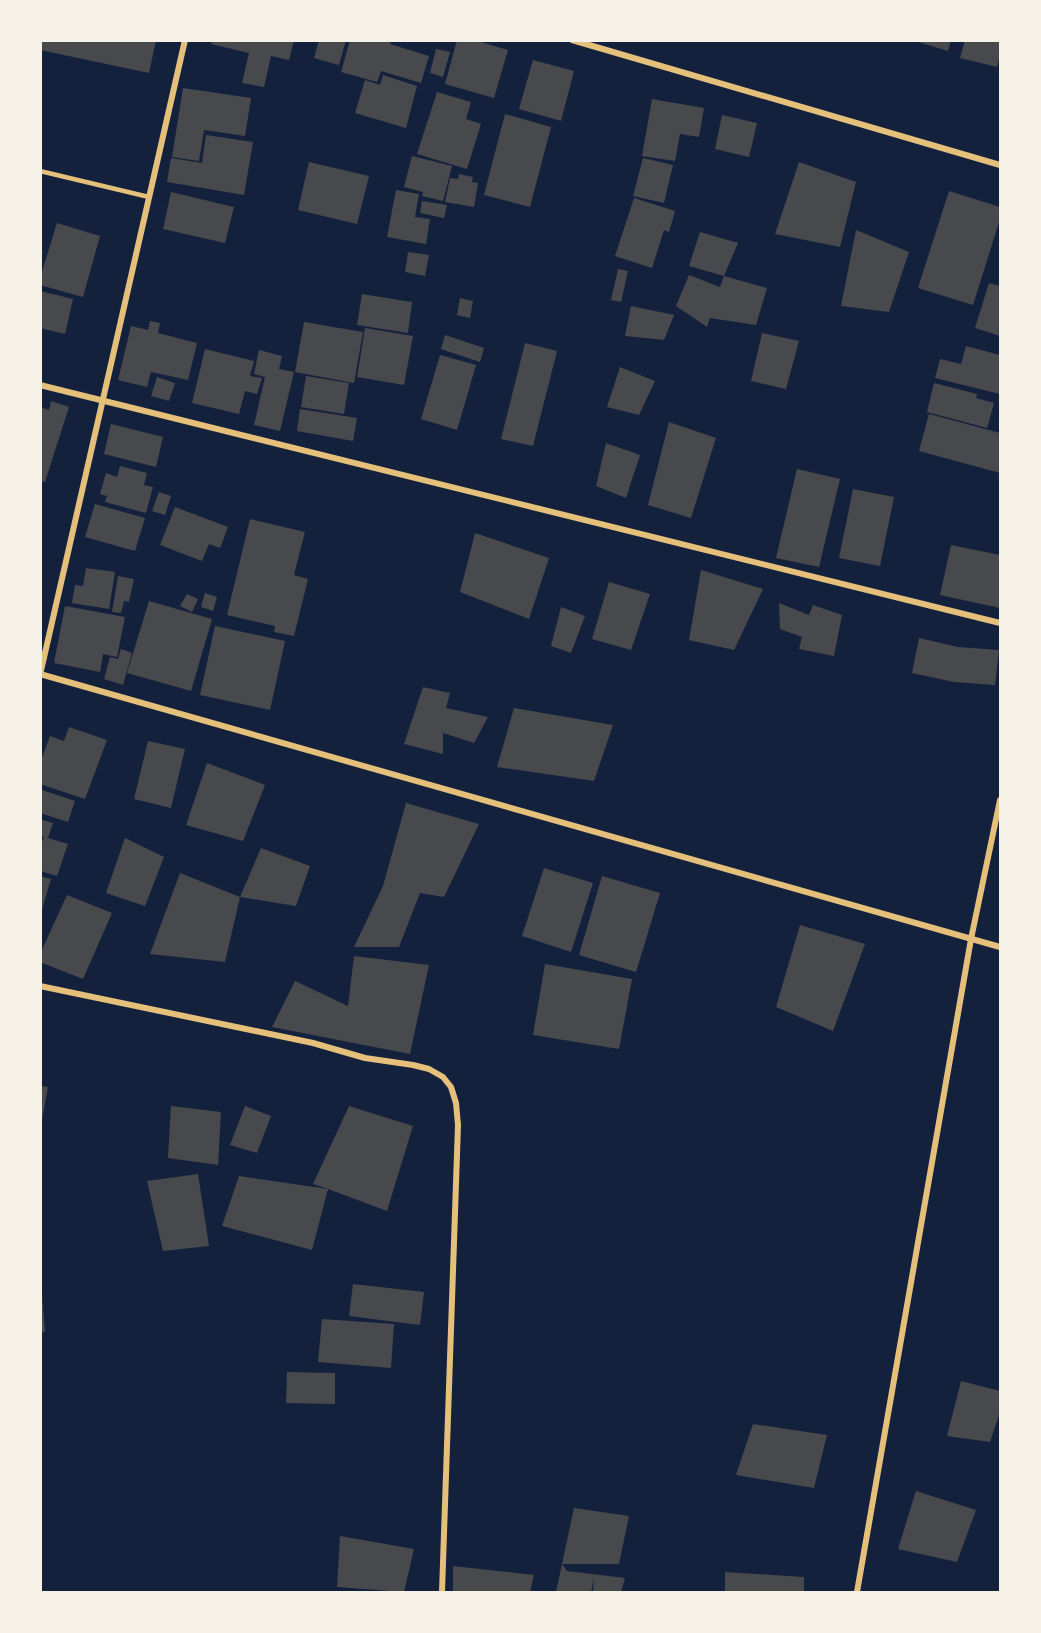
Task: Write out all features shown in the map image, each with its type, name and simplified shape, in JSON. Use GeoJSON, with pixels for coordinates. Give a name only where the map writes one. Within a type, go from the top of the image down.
{"type":"FeatureCollection","features":[{"type":"Feature","properties":{"kind":"street"},"geometry":{"type":"LineString","coordinates":[[185,40],[41,675],[1000,947]]}},
{"type":"Feature","properties":{"kind":"street"},"geometry":{"type":"LineString","coordinates":[[572,40],[1000,165]]}},
{"type":"Feature","properties":{"kind":"street"},"geometry":{"type":"LineString","coordinates":[[40,385],[1000,623]]}},
{"type":"Feature","properties":{"kind":"street"},"geometry":{"type":"LineString","coordinates":[[857,1593],[971,939],[1000,800]]}},
{"type":"Feature","properties":{"kind":"street"},"geometry":{"type":"LineString","coordinates":[[40,986],[313,1043],[365,1058],[413,1065],[429,1069],[443,1077],[451,1087],[456,1102],[458,1125],[442,1593]]}},
{"type":"Feature","properties":{"kind":"lane"},"geometry":{"type":"LineString","coordinates":[[40,171],[149,197]]}},
{"type":"Feature","properties":{"kind":"building"},"geometry":{"type":"Polygon","coordinates":[[[40,40],[156,40],[149,73],[40,50],[40,40]]]}},
{"type":"Feature","properties":{"kind":"building"},"geometry":{"type":"Polygon","coordinates":[[[212,40],[294,40],[289,60],[271,56],[264,87],[242,83],[249,53],[211,44],[212,40]]]}},
{"type":"Feature","properties":{"kind":"building"},"geometry":{"type":"Polygon","coordinates":[[[319,40],[346,40],[339,65],[314,58],[319,40]]]}},
{"type":"Feature","properties":{"kind":"building"},"geometry":{"type":"Polygon","coordinates":[[[350,40],[391,40],[390,44],[429,56],[421,83],[381,71],[377,82],[341,72],[350,40]]]}},
{"type":"Feature","properties":{"kind":"building"},"geometry":{"type":"Polygon","coordinates":[[[457,40],[474,40],[508,50],[494,98],[445,84],[457,40]]]}},
{"type":"Feature","properties":{"kind":"building"},"geometry":{"type":"Polygon","coordinates":[[[912,40],[951,40],[948,51],[912,40]]]}},
{"type":"Feature","properties":{"kind":"building"},"geometry":{"type":"Polygon","coordinates":[[[965,40],[1000,40],[997,67],[960,58],[965,40]]]}},
{"type":"Feature","properties":{"kind":"building"},"geometry":{"type":"Polygon","coordinates":[[[436,49],[450,52],[443,77],[430,73],[436,49]]]}},
{"type":"Feature","properties":{"kind":"building"},"geometry":{"type":"Polygon","coordinates":[[[533,60],[574,71],[561,121],[519,109],[533,60]]]}},
{"type":"Feature","properties":{"kind":"building"},"geometry":{"type":"Polygon","coordinates":[[[383,75],[417,86],[406,128],[355,113],[365,80],[380,85],[383,75]]]}},
{"type":"Feature","properties":{"kind":"building"},"geometry":{"type":"Polygon","coordinates":[[[183,88],[251,98],[245,136],[204,130],[199,161],[172,157],[183,88]]]}},
{"type":"Feature","properties":{"kind":"building"},"geometry":{"type":"Polygon","coordinates":[[[437,92],[471,102],[466,119],[481,124],[467,169],[417,154],[437,92]]]}},
{"type":"Feature","properties":{"kind":"building"},"geometry":{"type":"Polygon","coordinates":[[[652,99],[704,108],[699,137],[680,134],[675,161],[642,156],[652,99]]]}},
{"type":"Feature","properties":{"kind":"building"},"geometry":{"type":"Polygon","coordinates":[[[505,114],[551,127],[530,207],[484,195],[505,114]]]}},
{"type":"Feature","properties":{"kind":"building"},"geometry":{"type":"Polygon","coordinates":[[[722,115],[757,123],[749,157],[715,149],[722,115]]]}},
{"type":"Feature","properties":{"kind":"building"},"geometry":{"type":"Polygon","coordinates":[[[206,135],[253,142],[244,195],[167,182],[171,158],[202,163],[206,135]]]}},
{"type":"Feature","properties":{"kind":"building"},"geometry":{"type":"Polygon","coordinates":[[[412,156],[452,166],[443,201],[422,196],[423,192],[404,187],[412,156]]]}},
{"type":"Feature","properties":{"kind":"building"},"geometry":{"type":"Polygon","coordinates":[[[643,158],[673,165],[664,203],[633,196],[643,158]]]}},
{"type":"Feature","properties":{"kind":"building"},"geometry":{"type":"Polygon","coordinates":[[[309,162],[369,176],[357,224],[298,210],[309,162]]]}},
{"type":"Feature","properties":{"kind":"building"},"geometry":{"type":"Polygon","coordinates":[[[799,162],[856,182],[840,247],[775,234],[799,162]]]}},
{"type":"Feature","properties":{"kind":"building"},"geometry":{"type":"Polygon","coordinates":[[[459,174],[473,177],[472,182],[478,183],[474,207],[445,202],[450,178],[458,179],[459,174]]]}},
{"type":"Feature","properties":{"kind":"building"},"geometry":{"type":"Polygon","coordinates":[[[396,190],[419,194],[415,217],[430,219],[426,244],[387,237],[396,190]]]}},
{"type":"Feature","properties":{"kind":"building"},"geometry":{"type":"Polygon","coordinates":[[[949,191],[1000,207],[1000,219],[973,305],[918,288],[949,191]]]}},
{"type":"Feature","properties":{"kind":"building"},"geometry":{"type":"Polygon","coordinates":[[[171,192],[234,207],[225,243],[163,229],[171,192]]]}},
{"type":"Feature","properties":{"kind":"building"},"geometry":{"type":"Polygon","coordinates":[[[634,198],[675,211],[669,232],[664,230],[652,268],[615,256],[634,198]]]}},
{"type":"Feature","properties":{"kind":"building"},"geometry":{"type":"Polygon","coordinates":[[[422,201],[447,205],[444,218],[420,213],[422,201]]]}},
{"type":"Feature","properties":{"kind":"building"},"geometry":{"type":"Polygon","coordinates":[[[57,223],[100,236],[83,297],[40,285],[40,278],[57,223]]]}},
{"type":"Feature","properties":{"kind":"building"},"geometry":{"type":"Polygon","coordinates":[[[856,230],[909,252],[889,312],[841,306],[856,230]]]}},
{"type":"Feature","properties":{"kind":"building"},"geometry":{"type":"Polygon","coordinates":[[[700,232],[738,243],[724,276],[689,266],[700,232]]]}},
{"type":"Feature","properties":{"kind":"building"},"geometry":{"type":"Polygon","coordinates":[[[408,252],[429,255],[425,276],[405,272],[408,252]]]}},
{"type":"Feature","properties":{"kind":"building"},"geometry":{"type":"Polygon","coordinates":[[[618,269],[628,271],[621,302],[611,300],[618,269]]]}},
{"type":"Feature","properties":{"kind":"building"},"geometry":{"type":"Polygon","coordinates":[[[689,275],[720,287],[724,276],[767,288],[756,325],[710,318],[707,327],[676,306],[689,275]]]}},
{"type":"Feature","properties":{"kind":"building"},"geometry":{"type":"Polygon","coordinates":[[[989,283],[1000,286],[1000,336],[975,328],[989,283]]]}},
{"type":"Feature","properties":{"kind":"building"},"geometry":{"type":"Polygon","coordinates":[[[40,291],[73,299],[65,334],[40,328],[40,291]]]}},
{"type":"Feature","properties":{"kind":"building"},"geometry":{"type":"Polygon","coordinates":[[[362,294],[412,302],[408,333],[357,325],[362,294]]]}},
{"type":"Feature","properties":{"kind":"building"},"geometry":{"type":"Polygon","coordinates":[[[460,298],[473,301],[470,318],[457,315],[460,298]]]}},
{"type":"Feature","properties":{"kind":"building"},"geometry":{"type":"Polygon","coordinates":[[[631,306],[674,315],[664,340],[625,336],[631,306]]]}},
{"type":"Feature","properties":{"kind":"building"},"geometry":{"type":"Polygon","coordinates":[[[150,321],[160,323],[158,333],[197,343],[188,380],[151,372],[147,387],[118,380],[131,326],[148,330],[150,321]]]}},
{"type":"Feature","properties":{"kind":"building"},"geometry":{"type":"Polygon","coordinates":[[[304,322],[363,332],[354,383],[295,372],[304,322]]]}},
{"type":"Feature","properties":{"kind":"building"},"geometry":{"type":"Polygon","coordinates":[[[365,328],[413,336],[404,385],[357,377],[365,328]]]}},
{"type":"Feature","properties":{"kind":"building"},"geometry":{"type":"Polygon","coordinates":[[[762,333],[799,341],[786,389],[751,381],[762,333]]]}},
{"type":"Feature","properties":{"kind":"building"},"geometry":{"type":"Polygon","coordinates":[[[445,335],[484,348],[480,362],[441,349],[445,335]]]}},
{"type":"Feature","properties":{"kind":"building"},"geometry":{"type":"Polygon","coordinates":[[[525,343],[557,351],[533,446],[501,439],[525,343]]]}},
{"type":"Feature","properties":{"kind":"building"},"geometry":{"type":"Polygon","coordinates":[[[966,346],[1000,355],[1000,394],[935,378],[940,359],[961,364],[966,346]]]}},
{"type":"Feature","properties":{"kind":"building"},"geometry":{"type":"Polygon","coordinates":[[[205,349],[254,361],[250,376],[262,378],[257,394],[245,391],[239,414],[192,403],[205,349]]]}},
{"type":"Feature","properties":{"kind":"building"},"geometry":{"type":"Polygon","coordinates":[[[259,350],[282,356],[279,369],[294,372],[280,431],[254,425],[265,377],[254,374],[259,350]]]}},
{"type":"Feature","properties":{"kind":"building"},"geometry":{"type":"Polygon","coordinates":[[[440,355],[476,365],[457,430],[421,419],[440,355]]]}},
{"type":"Feature","properties":{"kind":"building"},"geometry":{"type":"Polygon","coordinates":[[[620,367],[655,381],[639,415],[607,407],[620,367]]]}},
{"type":"Feature","properties":{"kind":"building"},"geometry":{"type":"Polygon","coordinates":[[[306,376],[349,383],[344,414],[301,407],[306,376]]]}},
{"type":"Feature","properties":{"kind":"building"},"geometry":{"type":"Polygon","coordinates":[[[157,377],[175,383],[169,401],[151,396],[157,377]]]}},
{"type":"Feature","properties":{"kind":"building"},"geometry":{"type":"Polygon","coordinates":[[[934,383],[977,394],[976,398],[994,403],[987,428],[927,412],[934,383]]]}},
{"type":"Feature","properties":{"kind":"building"},"geometry":{"type":"Polygon","coordinates":[[[51,401],[69,407],[45,482],[40,481],[40,407],[49,410],[51,401]]]}},
{"type":"Feature","properties":{"kind":"building"},"geometry":{"type":"Polygon","coordinates":[[[300,409],[357,418],[353,441],[297,431],[300,409]]]}},
{"type":"Feature","properties":{"kind":"building"},"geometry":{"type":"Polygon","coordinates":[[[929,414],[1000,433],[1000,473],[919,451],[929,414]]]}},
{"type":"Feature","properties":{"kind":"building"},"geometry":{"type":"Polygon","coordinates":[[[669,422],[716,438],[691,518],[648,505],[669,422]]]}},
{"type":"Feature","properties":{"kind":"building"},"geometry":{"type":"Polygon","coordinates":[[[111,424],[163,437],[156,467],[104,454],[111,424]]]}},
{"type":"Feature","properties":{"kind":"building"},"geometry":{"type":"Polygon","coordinates":[[[606,443],[640,455],[626,498],[596,486],[606,443]]]}},
{"type":"Feature","properties":{"kind":"building"},"geometry":{"type":"Polygon","coordinates":[[[120,466],[147,473],[144,485],[153,487],[146,513],[105,502],[107,496],[100,494],[106,473],[117,477],[120,466]]]}},
{"type":"Feature","properties":{"kind":"building"},"geometry":{"type":"Polygon","coordinates":[[[797,469],[840,479],[819,567],[776,558],[797,469]]]}},
{"type":"Feature","properties":{"kind":"building"},"geometry":{"type":"Polygon","coordinates":[[[853,489],[894,497],[880,566],[839,558],[853,489]]]}},
{"type":"Feature","properties":{"kind":"building"},"geometry":{"type":"Polygon","coordinates":[[[159,492],[171,496],[165,515],[152,511],[159,492]]]}},
{"type":"Feature","properties":{"kind":"building"},"geometry":{"type":"Polygon","coordinates":[[[95,504],[145,518],[135,551],[85,537],[95,504]]]}},
{"type":"Feature","properties":{"kind":"building"},"geometry":{"type":"Polygon","coordinates":[[[175,507],[228,527],[220,548],[209,544],[202,561],[160,545],[175,507]]]}},
{"type":"Feature","properties":{"kind":"building"},"geometry":{"type":"Polygon","coordinates":[[[250,519],[305,532],[294,575],[308,579],[294,636],[274,632],[275,626],[227,615],[250,519]]]}},
{"type":"Feature","properties":{"kind":"building"},"geometry":{"type":"Polygon","coordinates":[[[475,533],[549,558],[529,619],[460,592],[475,533]]]}},
{"type":"Feature","properties":{"kind":"building"},"geometry":{"type":"Polygon","coordinates":[[[951,545],[1000,555],[1000,608],[940,595],[951,545]]]}},
{"type":"Feature","properties":{"kind":"building"},"geometry":{"type":"Polygon","coordinates":[[[86,568],[115,572],[109,609],[72,603],[75,585],[83,586],[86,568]]]}},
{"type":"Feature","properties":{"kind":"building"},"geometry":{"type":"Polygon","coordinates":[[[701,570],[763,589],[734,650],[689,640],[701,570]]]}},
{"type":"Feature","properties":{"kind":"building"},"geometry":{"type":"Polygon","coordinates":[[[118,576],[134,579],[129,602],[124,601],[121,613],[112,612],[118,576]]]}},
{"type":"Feature","properties":{"kind":"building"},"geometry":{"type":"Polygon","coordinates":[[[609,582],[650,594],[631,650],[592,639],[609,582]]]}},
{"type":"Feature","properties":{"kind":"building"},"geometry":{"type":"Polygon","coordinates":[[[205,593],[217,597],[213,611],[201,607],[205,593]]]}},
{"type":"Feature","properties":{"kind":"building"},"geometry":{"type":"Polygon","coordinates":[[[187,594],[198,599],[192,612],[180,606],[187,594]]]}},
{"type":"Feature","properties":{"kind":"building"},"geometry":{"type":"Polygon","coordinates":[[[149,601],[212,619],[191,691],[127,673],[149,601]]]}},
{"type":"Feature","properties":{"kind":"building"},"geometry":{"type":"Polygon","coordinates":[[[779,603],[809,615],[813,605],[842,615],[834,656],[799,649],[802,637],[780,629],[779,603]]]}},
{"type":"Feature","properties":{"kind":"building"},"geometry":{"type":"Polygon","coordinates":[[[65,606],[125,617],[117,657],[103,654],[100,672],[54,663],[65,606]]]}},
{"type":"Feature","properties":{"kind":"building"},"geometry":{"type":"Polygon","coordinates":[[[561,607],[585,616],[571,653],[551,646],[561,607]]]}},
{"type":"Feature","properties":{"kind":"building"},"geometry":{"type":"Polygon","coordinates":[[[215,626],[285,641],[270,710],[200,695],[215,626]]]}},
{"type":"Feature","properties":{"kind":"building"},"geometry":{"type":"Polygon","coordinates":[[[919,638],[958,647],[999,650],[995,685],[954,682],[912,673],[919,638]]]}},
{"type":"Feature","properties":{"kind":"building"},"geometry":{"type":"Polygon","coordinates":[[[121,649],[132,653],[123,685],[104,679],[110,657],[118,659],[121,649]]]}},
{"type":"Feature","properties":{"kind":"building"},"geometry":{"type":"Polygon","coordinates":[[[423,687],[450,693],[446,708],[488,717],[474,743],[443,733],[443,754],[404,744],[423,687]]]}},
{"type":"Feature","properties":{"kind":"building"},"geometry":{"type":"Polygon","coordinates":[[[514,708],[613,725],[594,781],[497,767],[514,708]]]}},
{"type":"Feature","properties":{"kind":"building"},"geometry":{"type":"Polygon","coordinates":[[[69,727],[107,740],[85,799],[40,784],[40,763],[50,736],[64,741],[69,727]]]}},
{"type":"Feature","properties":{"kind":"building"},"geometry":{"type":"Polygon","coordinates":[[[148,741],[185,749],[171,808],[134,799],[148,741]]]}},
{"type":"Feature","properties":{"kind":"building"},"geometry":{"type":"Polygon","coordinates":[[[207,763],[265,785],[243,841],[186,825],[207,763]]]}},
{"type":"Feature","properties":{"kind":"building"},"geometry":{"type":"Polygon","coordinates":[[[42,790],[75,801],[68,822],[40,813],[42,790]]]}},
{"type":"Feature","properties":{"kind":"building"},"geometry":{"type":"Polygon","coordinates":[[[406,803],[479,824],[444,897],[420,893],[399,947],[354,947],[383,886],[406,803]]]}},
{"type":"Feature","properties":{"kind":"building"},"geometry":{"type":"Polygon","coordinates":[[[40,819],[53,823],[48,838],[68,844],[57,876],[40,871],[40,847],[44,837],[40,836],[40,819]]]}},
{"type":"Feature","properties":{"kind":"building"},"geometry":{"type":"Polygon","coordinates":[[[125,838],[164,857],[145,906],[106,893],[125,838]]]}},
{"type":"Feature","properties":{"kind":"building"},"geometry":{"type":"Polygon","coordinates":[[[261,848],[310,866],[296,906],[240,897],[261,848]]]}},
{"type":"Feature","properties":{"kind":"building"},"geometry":{"type":"Polygon","coordinates":[[[544,868],[593,883],[571,952],[522,936],[544,868]]]}},
{"type":"Feature","properties":{"kind":"building"},"geometry":{"type":"Polygon","coordinates":[[[180,873],[240,897],[225,962],[150,954],[180,873]]]}},
{"type":"Feature","properties":{"kind":"building"},"geometry":{"type":"Polygon","coordinates":[[[40,876],[51,879],[41,913],[40,912],[40,876]]]}},
{"type":"Feature","properties":{"kind":"building"},"geometry":{"type":"Polygon","coordinates":[[[602,876],[660,893],[636,972],[579,955],[602,876]]]}},
{"type":"Feature","properties":{"kind":"building"},"geometry":{"type":"Polygon","coordinates":[[[67,895],[112,913],[83,979],[40,962],[40,954],[67,895]]]}},
{"type":"Feature","properties":{"kind":"building"},"geometry":{"type":"Polygon","coordinates":[[[800,925],[865,944],[833,1031],[776,1007],[800,925]]]}},
{"type":"Feature","properties":{"kind":"building"},"geometry":{"type":"Polygon","coordinates":[[[354,956],[429,965],[410,1054],[272,1027],[295,981],[348,1006],[354,956]]]}},
{"type":"Feature","properties":{"kind":"building"},"geometry":{"type":"Polygon","coordinates":[[[545,964],[632,979],[619,1049],[533,1035],[545,964]]]}},
{"type":"Feature","properties":{"kind":"building"},"geometry":{"type":"Polygon","coordinates":[[[40,1086],[48,1087],[42,1120],[40,1120],[40,1086]]]}},
{"type":"Feature","properties":{"kind":"building"},"geometry":{"type":"Polygon","coordinates":[[[171,1106],[221,1112],[218,1165],[168,1158],[171,1106]]]}},
{"type":"Feature","properties":{"kind":"building"},"geometry":{"type":"Polygon","coordinates":[[[245,1106],[271,1116],[257,1153],[230,1145],[245,1106]]]}},
{"type":"Feature","properties":{"kind":"building"},"geometry":{"type":"Polygon","coordinates":[[[349,1106],[413,1126],[387,1211],[313,1184],[349,1106]]]}},
{"type":"Feature","properties":{"kind":"building"},"geometry":{"type":"Polygon","coordinates":[[[198,1174],[209,1246],[163,1251],[147,1181],[198,1174]]]}},
{"type":"Feature","properties":{"kind":"building"},"geometry":{"type":"Polygon","coordinates":[[[239,1176],[328,1189],[312,1250],[222,1226],[239,1176]]]}},
{"type":"Feature","properties":{"kind":"building"},"geometry":{"type":"Polygon","coordinates":[[[353,1284],[424,1292],[420,1325],[349,1316],[353,1284]]]}},
{"type":"Feature","properties":{"kind":"building"},"geometry":{"type":"Polygon","coordinates":[[[40,1294],[42,1294],[45,1332],[40,1333],[40,1294]]]}},
{"type":"Feature","properties":{"kind":"building"},"geometry":{"type":"Polygon","coordinates":[[[322,1319],[394,1324],[391,1368],[318,1362],[322,1319]]]}},
{"type":"Feature","properties":{"kind":"building"},"geometry":{"type":"Polygon","coordinates":[[[287,1372],[335,1373],[335,1404],[286,1403],[287,1372]]]}},
{"type":"Feature","properties":{"kind":"building"},"geometry":{"type":"Polygon","coordinates":[[[961,1381],[1000,1391],[1000,1412],[990,1442],[947,1436],[961,1381]]]}},
{"type":"Feature","properties":{"kind":"building"},"geometry":{"type":"Polygon","coordinates":[[[753,1424],[827,1435],[814,1488],[736,1475],[753,1424]]]}},
{"type":"Feature","properties":{"kind":"building"},"geometry":{"type":"Polygon","coordinates":[[[916,1491],[976,1510],[957,1562],[898,1549],[916,1491]]]}},
{"type":"Feature","properties":{"kind":"building"},"geometry":{"type":"Polygon","coordinates":[[[574,1508],[629,1516],[619,1564],[562,1564],[574,1508]]]}},
{"type":"Feature","properties":{"kind":"building"},"geometry":{"type":"Polygon","coordinates":[[[340,1536],[414,1549],[404,1592],[337,1587],[340,1536]]]}},
{"type":"Feature","properties":{"kind":"building"},"geometry":{"type":"Polygon","coordinates":[[[562,1564],[567,1571],[625,1578],[621,1592],[593,1592],[594,1578],[591,1592],[556,1592],[562,1564]]]}},
{"type":"Feature","properties":{"kind":"building"},"geometry":{"type":"Polygon","coordinates":[[[453,1566],[534,1575],[530,1592],[453,1592],[453,1566]]]}},
{"type":"Feature","properties":{"kind":"building"},"geometry":{"type":"Polygon","coordinates":[[[725,1572],[804,1577],[804,1592],[725,1592],[725,1572]]]}}]}
